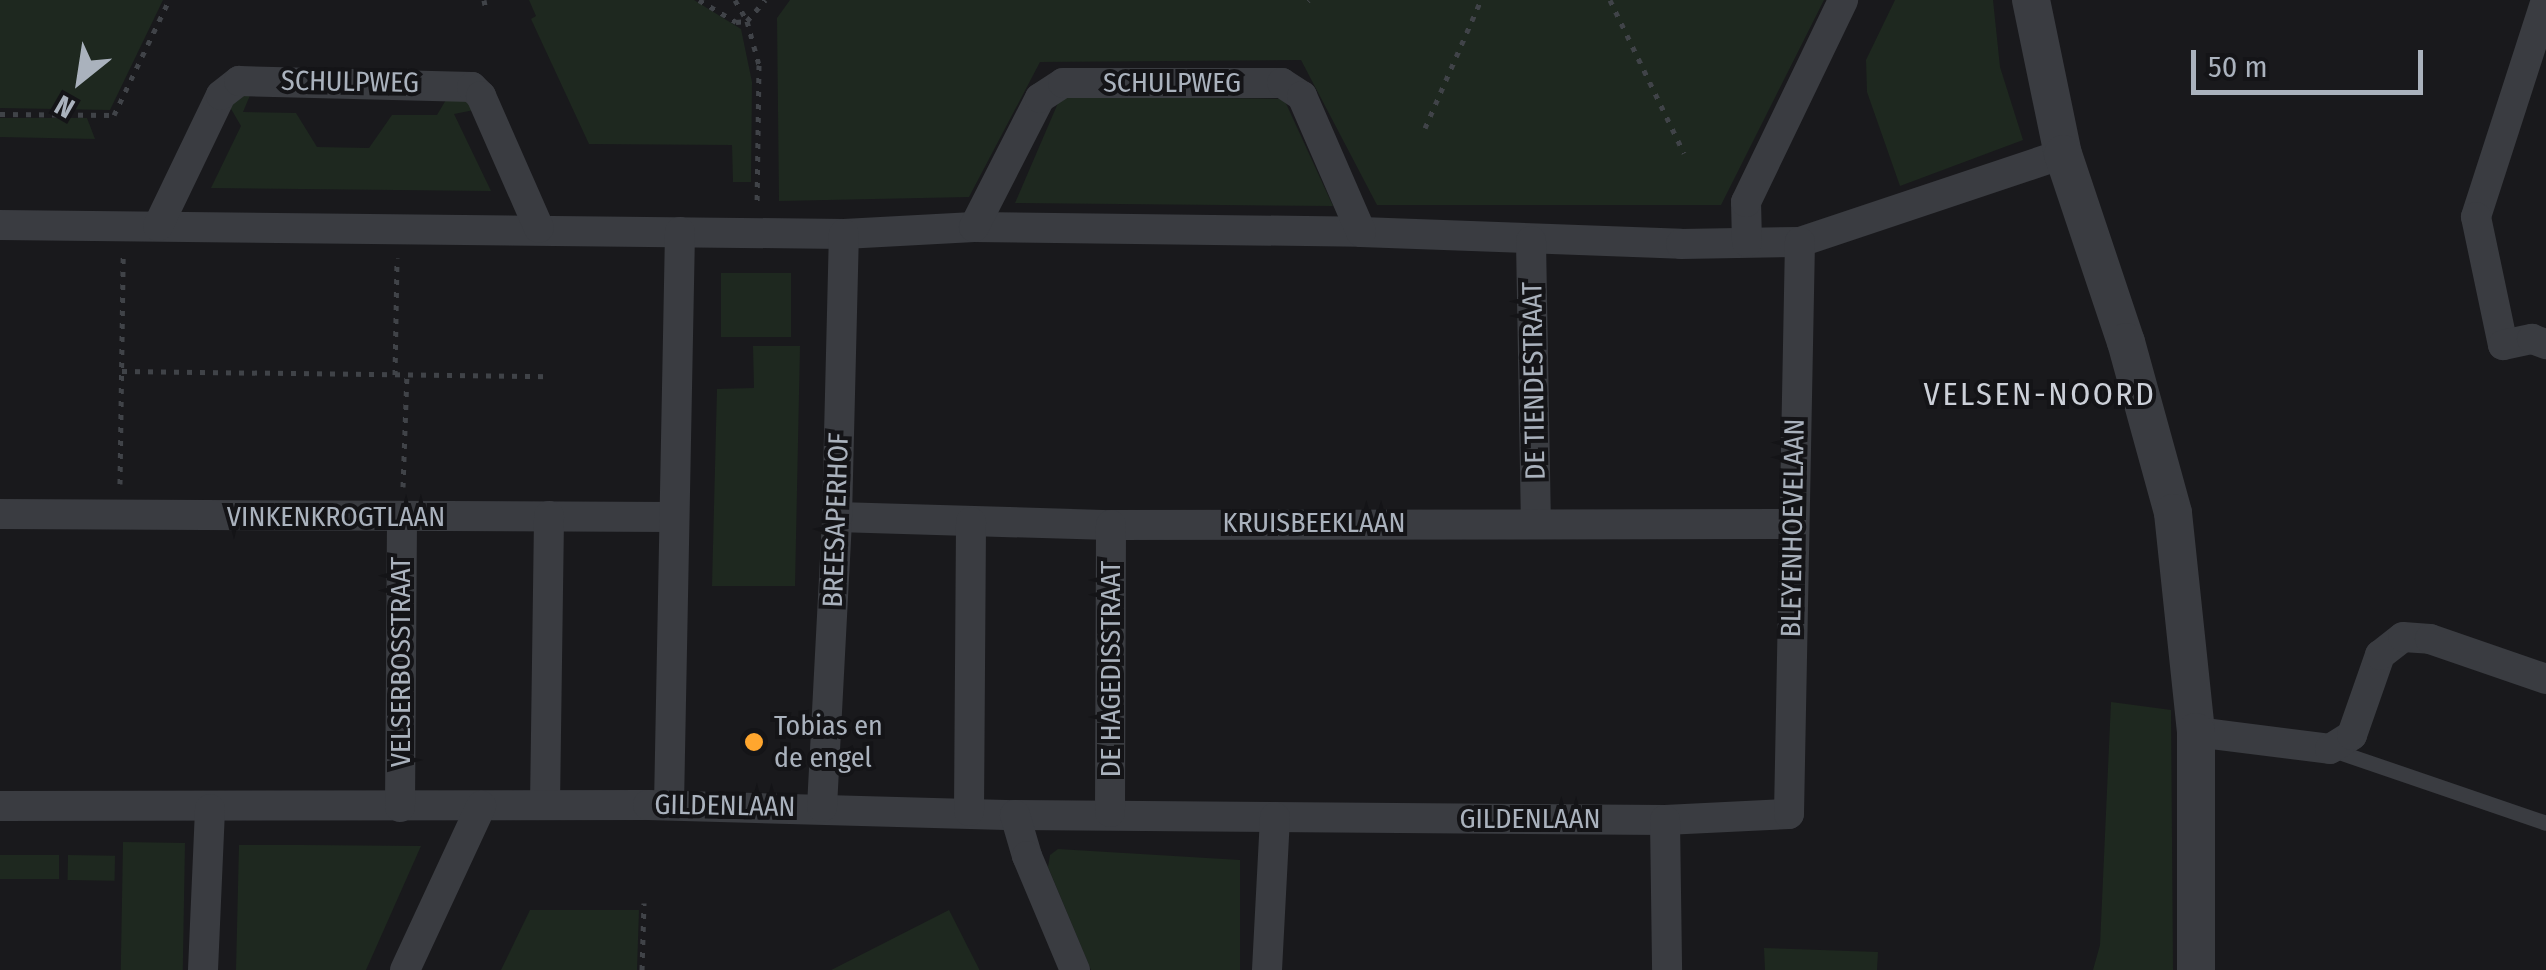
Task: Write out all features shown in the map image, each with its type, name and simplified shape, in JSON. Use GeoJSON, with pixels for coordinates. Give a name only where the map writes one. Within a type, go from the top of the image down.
{"type":"FeatureCollection","features":[{"type":"Feature","properties":{"kind":"street"},"geometry":{"type":"LineString","coordinates":[[1747,242],[1746,202],[1842,0]]}},
{"type":"Feature","properties":{"kind":"street"},"geometry":{"type":"LineString","coordinates":[[2031,0],[2063,154],[2126,342],[2173,513],[2196,732],[2196,970]]}},
{"type":"Feature","properties":{"kind":"street"},"geometry":{"type":"LineString","coordinates":[[2539,341],[2503,345],[2476,217],[2546,0]]}},
{"type":"Feature","properties":{"kind":"street","name":"SCHULPWEG"},"geometry":{"type":"LineString","coordinates":[[158,226],[221,95],[239,81],[472,87],[480,96],[539,228]]}},
{"type":"Feature","properties":{"kind":"street","name":"SCHULPWEG"},"geometry":{"type":"LineString","coordinates":[[974,227],[1040,98],[1063,83],[1282,84],[1302,96],[1361,232]]}},
{"type":"Feature","properties":{"kind":"street"},"geometry":{"type":"LineString","coordinates":[[0,225],[844,234],[974,227],[1361,232],[1531,241],[1800,242],[2063,154]]}},
{"type":"Feature","properties":{"kind":"street"},"geometry":{"type":"LineString","coordinates":[[669,805],[680,232]]}},
{"type":"Feature","properties":{"kind":"street","name":"BREESAPERHOF"},"geometry":{"type":"LineString","coordinates":[[822,807],[837,516],[844,234]]}},
{"type":"Feature","properties":{"kind":"street","name":"DE TIENDESTRAAT"},"geometry":{"type":"LineString","coordinates":[[1531,241],[1536,522]]}},
{"type":"Feature","properties":{"kind":"street","name":"BLEYENHOEVELAAN"},"geometry":{"type":"LineString","coordinates":[[1789,814],[1800,242]]}},
{"type":"Feature","properties":{"kind":"street","name":"VINKENKROGTLAAN"},"geometry":{"type":"LineString","coordinates":[[0,514],[672,517]]}},
{"type":"Feature","properties":{"kind":"street"},"geometry":{"type":"LineString","coordinates":[[545,805],[549,516]]}},
{"type":"Feature","properties":{"kind":"street","name":"KRUISBEEKLAAN"},"geometry":{"type":"LineString","coordinates":[[837,516],[1112,525],[1792,524]]}},
{"type":"Feature","properties":{"kind":"street","name":"VELSERBOSSTRAAT"},"geometry":{"type":"LineString","coordinates":[[400,807],[402,518]]}},
{"type":"Feature","properties":{"kind":"street"},"geometry":{"type":"LineString","coordinates":[[968,811],[970,522]]}},
{"type":"Feature","properties":{"kind":"street","name":"DE HAGEDISSTRAAT"},"geometry":{"type":"LineString","coordinates":[[1110,812],[1112,525]]}},
{"type":"Feature","properties":{"kind":"street"},"geometry":{"type":"LineString","coordinates":[[2196,732],[2330,749],[2352,735],[2380,656],[2402,638],[2430,639],[2546,679]]}},
{"type":"Feature","properties":{"kind":"street","name":"GILDENLAAN"},"geometry":{"type":"LineString","coordinates":[[0,806],[210,809],[669,805],[1015,815],[1110,812],[1665,820],[1789,814]]}},
{"type":"Feature","properties":{"kind":"street"},"geometry":{"type":"LineString","coordinates":[[405,970],[482,806]]}},
{"type":"Feature","properties":{"kind":"street"},"geometry":{"type":"LineString","coordinates":[[203,970],[210,809]]}},
{"type":"Feature","properties":{"kind":"street"},"geometry":{"type":"LineString","coordinates":[[1015,815],[1026,856],[1075,970]]}},
{"type":"Feature","properties":{"kind":"street"},"geometry":{"type":"LineString","coordinates":[[1267,970],[1276,817]]}},
{"type":"Feature","properties":{"kind":"street"},"geometry":{"type":"LineString","coordinates":[[1665,820],[1666,970]]}},
{"type":"Feature","properties":{"kind":"lane"},"geometry":{"type":"LineString","coordinates":[[2330,749],[2546,823]]}},
{"type":"Feature","properties":{"kind":"path"},"geometry":{"type":"LineString","coordinates":[[0,114],[114,116],[168,0]]}},
{"type":"Feature","properties":{"kind":"path"},"geometry":{"type":"LineString","coordinates":[[699,0],[736,22],[747,21],[765,0]]}},
{"type":"Feature","properties":{"kind":"path"},"geometry":{"type":"LineString","coordinates":[[735,0],[747,21],[761,94],[759,194],[753,232]]}},
{"type":"Feature","properties":{"kind":"path"},"geometry":{"type":"LineString","coordinates":[[1425,128],[1481,0]]}},
{"type":"Feature","properties":{"kind":"path"},"geometry":{"type":"LineString","coordinates":[[1610,0],[1684,153]]}},
{"type":"Feature","properties":{"kind":"path"},"geometry":{"type":"LineString","coordinates":[[119,517],[123,226]]}},
{"type":"Feature","properties":{"kind":"path"},"geometry":{"type":"LineString","coordinates":[[395,375],[397,254],[409,254],[408,228]]}},
{"type":"Feature","properties":{"kind":"path"},"geometry":{"type":"LineString","coordinates":[[122,371],[550,376]]}},
{"type":"Feature","properties":{"kind":"path"},"geometry":{"type":"LineString","coordinates":[[402,518],[407,375]]}},
{"type":"Feature","properties":{"kind":"path"},"geometry":{"type":"LineString","coordinates":[[642,970],[644,904]]}},
{"type":"Feature","properties":{"kind":"green space"},"geometry":{"type":"Polygon","coordinates":[[[0,0],[163,0],[110,110],[0,108],[0,0]]]}},
{"type":"Feature","properties":{"kind":"green space"},"geometry":{"type":"Polygon","coordinates":[[[529,0],[694,0],[741,29],[752,82],[751,182],[733,182],[732,145],[589,144],[531,19],[536,16],[529,0]]]}},
{"type":"Feature","properties":{"kind":"green space"},"geometry":{"type":"Polygon","coordinates":[[[790,0],[1824,0],[1721,205],[1377,205],[1301,60],[1040,62],[969,197],[779,201],[777,18],[790,0]]]}},
{"type":"Feature","properties":{"kind":"green space"},"geometry":{"type":"Polygon","coordinates":[[[1895,0],[1993,0],[2000,67],[2023,140],[1900,186],[1867,92],[1866,60],[1895,0]]]}},
{"type":"Feature","properties":{"kind":"green space"},"geometry":{"type":"Polygon","coordinates":[[[251,93],[243,112],[296,113],[317,147],[369,148],[392,115],[437,115],[450,93],[459,94],[474,110],[454,114],[491,191],[211,188],[241,126],[227,102],[251,93]]]}},
{"type":"Feature","properties":{"kind":"green space"},"geometry":{"type":"Polygon","coordinates":[[[1061,96],[1284,99],[1333,206],[1015,203],[1061,96]]]}},
{"type":"Feature","properties":{"kind":"green space"},"geometry":{"type":"Polygon","coordinates":[[[0,118],[87,118],[95,139],[0,137],[0,118]]]}},
{"type":"Feature","properties":{"kind":"green space"},"geometry":{"type":"Polygon","coordinates":[[[721,273],[791,273],[791,337],[721,337],[721,273]]]}},
{"type":"Feature","properties":{"kind":"green space"},"geometry":{"type":"Polygon","coordinates":[[[753,346],[800,346],[795,586],[712,586],[717,389],[754,388],[753,346]]]}},
{"type":"Feature","properties":{"kind":"green space"},"geometry":{"type":"Polygon","coordinates":[[[2111,702],[2171,710],[2173,970],[2093,970],[2100,945],[2111,702]]]}},
{"type":"Feature","properties":{"kind":"green space"},"geometry":{"type":"Polygon","coordinates":[[[123,842],[185,843],[183,970],[121,970],[123,842]]]}},
{"type":"Feature","properties":{"kind":"green space"},"geometry":{"type":"Polygon","coordinates":[[[239,845],[421,846],[366,970],[236,970],[239,845]]]}},
{"type":"Feature","properties":{"kind":"green space"},"geometry":{"type":"Polygon","coordinates":[[[1058,849],[1240,860],[1240,970],[1091,970],[1048,867],[1050,855],[1058,849]]]}},
{"type":"Feature","properties":{"kind":"green space"},"geometry":{"type":"Polygon","coordinates":[[[0,855],[59,855],[59,879],[0,879],[0,855]]]}},
{"type":"Feature","properties":{"kind":"green space"},"geometry":{"type":"Polygon","coordinates":[[[68,855],[115,856],[115,881],[68,880],[68,855]]]}},
{"type":"Feature","properties":{"kind":"green space"},"geometry":{"type":"Polygon","coordinates":[[[530,910],[639,910],[637,970],[501,970],[530,910]]]}},
{"type":"Feature","properties":{"kind":"green space"},"geometry":{"type":"Polygon","coordinates":[[[949,910],[979,970],[831,970],[949,910]]]}},
{"type":"Feature","properties":{"kind":"green space"},"geometry":{"type":"Polygon","coordinates":[[[1764,948],[1878,952],[1877,970],[1765,970],[1764,948]]]}},
{"type":"Feature","properties":{"kind":"place","name":"Tobias en de engel"},"geometry":{"type":"Point","coordinates":[754,742]}},
{"type":"Feature","properties":{"kind":"district","name":"VELSEN-NOORD"},"geometry":{"type":"Point","coordinates":[2040,394]}}]}
